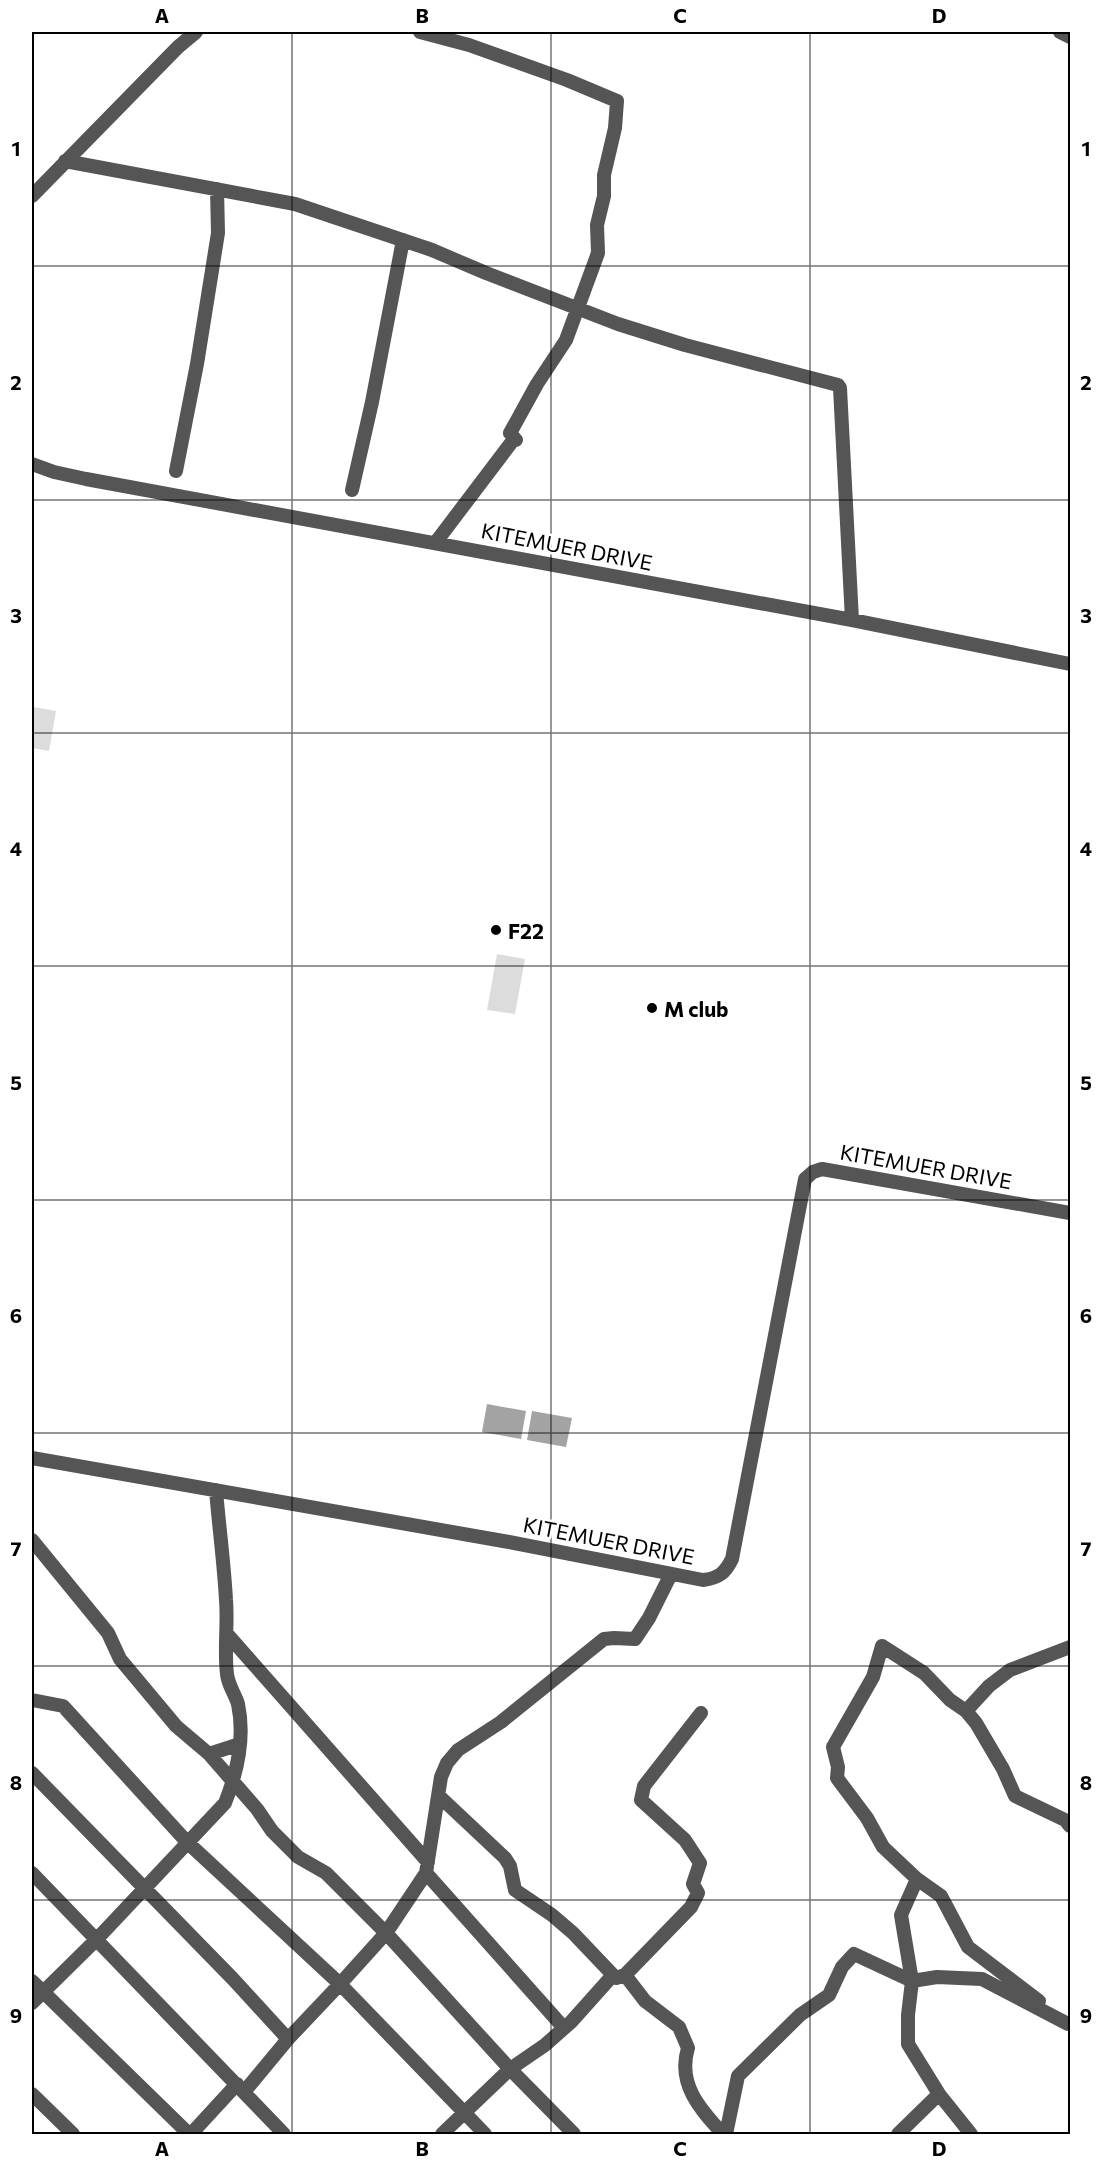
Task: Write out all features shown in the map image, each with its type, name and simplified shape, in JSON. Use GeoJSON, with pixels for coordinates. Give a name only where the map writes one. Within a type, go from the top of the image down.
{"type":"FeatureCollection","features":[{"type":"Feature","properties":{"kind":"street"},"geometry":{"type":"LineString","coordinates":[[32,196],[178,47],[196,32]]}},
{"type":"Feature","properties":{"kind":"street"},"geometry":{"type":"LineString","coordinates":[[420,32],[469,45],[518,62],[617,101],[615,128],[604,175],[604,196],[597,225],[598,253],[566,340],[515,421],[510,433],[515,440],[436,542]]}},
{"type":"Feature","properties":{"kind":"street"},"geometry":{"type":"LineString","coordinates":[[1060,32],[1071,36]]}},
{"type":"Feature","properties":{"kind":"street"},"geometry":{"type":"LineString","coordinates":[[65,161],[295,204],[403,240],[618,324],[685,345],[838,385],[840,388],[852,620]]}},
{"type":"Feature","properties":{"kind":"street"},"geometry":{"type":"LineString","coordinates":[[176,471],[197,364],[218,233],[218,189]]}},
{"type":"Feature","properties":{"kind":"street"},"geometry":{"type":"LineString","coordinates":[[352,490],[372,402],[403,240]]}},
{"type":"Feature","properties":{"kind":"street","name":"KITEMUER DRIVE"},"geometry":{"type":"LineString","coordinates":[[32,466],[86,480],[436,542],[652,585],[852,620],[1071,664]]}},
{"type":"Feature","properties":{"kind":"street","name":"KITEMUER DRIVE"},"geometry":{"type":"LineString","coordinates":[[32,1458],[509,1542],[703,1580],[716,1578],[725,1573],[732,1559],[805,1179],[813,1172],[822,1169],[1071,1213]]}},
{"type":"Feature","properties":{"kind":"street"},"geometry":{"type":"LineString","coordinates":[[32,2003],[96,1940],[225,1803],[234,1782],[240,1744],[240,1725],[238,1702],[226,1673],[226,1601],[216,1490]]}},
{"type":"Feature","properties":{"kind":"street"},"geometry":{"type":"LineString","coordinates":[[32,1540],[108,1633],[120,1659],[176,1726],[209,1754],[272,1831],[298,1857],[326,1873],[386,1933],[510,2069],[574,2134]]}},
{"type":"Feature","properties":{"kind":"street"},"geometry":{"type":"LineString","coordinates":[[32,1981],[190,2134],[288,2039],[386,1933],[427,1867],[441,1777],[447,1763],[465,1745],[501,1722],[604,1640],[635,1639],[672,1574]]}},
{"type":"Feature","properties":{"kind":"street"},"geometry":{"type":"LineString","coordinates":[[227,1634],[564,2028]]}},
{"type":"Feature","properties":{"kind":"street"},"geometry":{"type":"LineString","coordinates":[[1070,2024],[968,1947],[941,1896],[917,1879],[883,1847],[867,1818],[837,1778],[838,1767],[833,1747],[873,1677],[882,1646],[924,1673],[950,1700],[966,1711],[976,1723],[1003,1769],[1015,1796],[1065,1820],[1071,1826]]}},
{"type":"Feature","properties":{"kind":"street"},"geometry":{"type":"LineString","coordinates":[[966,1711],[989,1686],[1010,1670],[1071,1647]]}},
{"type":"Feature","properties":{"kind":"street"},"geometry":{"type":"LineString","coordinates":[[32,1700],[63,1706],[187,1842],[340,1984],[485,2134]]}},
{"type":"Feature","properties":{"kind":"street"},"geometry":{"type":"LineString","coordinates":[[441,2134],[510,2069],[545,2045],[564,2028],[691,1906],[698,1893],[693,1884],[700,1863],[685,1840],[641,1800],[644,1786],[701,1713]]}},
{"type":"Feature","properties":{"kind":"street"},"geometry":{"type":"LineString","coordinates":[[209,1754],[240,1744]]}},
{"type":"Feature","properties":{"kind":"street"},"geometry":{"type":"LineString","coordinates":[[32,1773],[288,2039]]}},
{"type":"Feature","properties":{"kind":"street"},"geometry":{"type":"LineString","coordinates":[[438,1796],[505,1858],[510,1866],[515,1890],[552,1915],[645,2001],[679,2027],[688,2048],[684,2061],[686,2079],[700,2109],[724,2134]]}},
{"type":"Feature","properties":{"kind":"street"},"geometry":{"type":"LineString","coordinates":[[32,1873],[284,2134]]}},
{"type":"Feature","properties":{"kind":"street"},"geometry":{"type":"LineString","coordinates":[[917,1879],[902,1915],[912,1981],[908,2015],[908,2044],[939,2094],[971,2134]]}},
{"type":"Feature","properties":{"kind":"street"},"geometry":{"type":"LineString","coordinates":[[724,2134],[738,2076],[800,2015],[829,1995],[842,1966],[854,1954],[912,1981],[937,1977],[982,1979],[1070,2024]]}},
{"type":"Feature","properties":{"kind":"street"},"geometry":{"type":"LineString","coordinates":[[32,2094],[73,2134]]}},
{"type":"Feature","properties":{"kind":"street"},"geometry":{"type":"LineString","coordinates":[[898,2134],[939,2094]]}},
{"type":"Feature","properties":{"kind":"shaded area"},"geometry":{"type":"Polygon","coordinates":[[[34,707],[56,711],[49,751],[32,748],[34,707]]]}},
{"type":"Feature","properties":{"kind":"shaded area"},"geometry":{"type":"Polygon","coordinates":[[[497,954],[525,959],[515,1014],[487,1010],[497,954]]]}},
{"type":"Feature","properties":{"kind":"shaded area"},"geometry":{"type":"Polygon","coordinates":[[[487,1404],[526,1411],[521,1439],[482,1432],[487,1404]]]}},
{"type":"Feature","properties":{"kind":"shaded area"},"geometry":{"type":"Polygon","coordinates":[[[532,1411],[572,1418],[566,1447],[527,1440],[532,1411]]]}},
{"type":"Feature","properties":{"kind":"place","name":"F22"},"geometry":{"type":"Point","coordinates":[496,930]}},
{"type":"Feature","properties":{"kind":"place","name":"M club"},"geometry":{"type":"Point","coordinates":[652,1008]}}]}
